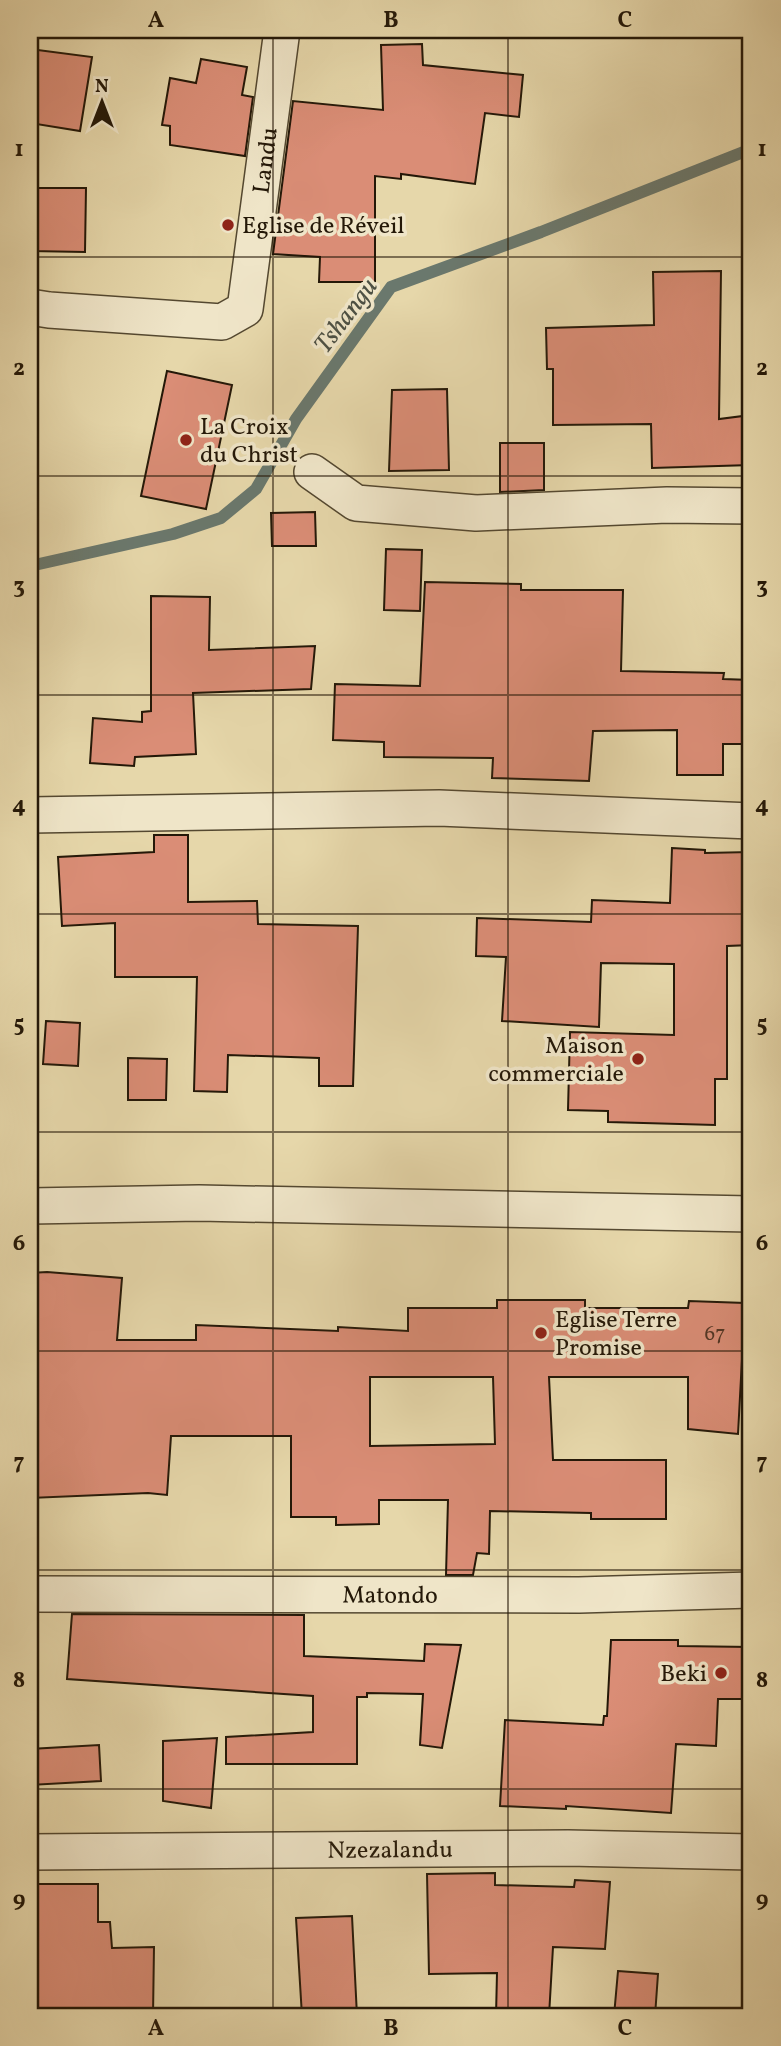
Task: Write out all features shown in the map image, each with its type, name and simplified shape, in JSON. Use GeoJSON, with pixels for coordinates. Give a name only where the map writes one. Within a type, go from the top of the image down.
{"type":"FeatureCollection","features":[{"type":"Feature","properties":{"kind":"street","name":"Landu"},"geometry":{"type":"LineString","coordinates":[[30,307],[222,322],[245,309],[282,30]]}},
{"type":"Feature","properties":{"kind":"street"},"geometry":{"type":"LineString","coordinates":[[312,472],[356,503],[476,513],[667,505],[751,506]]}},
{"type":"Feature","properties":{"kind":"street"},"geometry":{"type":"LineString","coordinates":[[30,815],[439,808],[751,821]]}},
{"type":"Feature","properties":{"kind":"street"},"geometry":{"type":"LineString","coordinates":[[30,1206],[199,1203],[751,1214]]}},
{"type":"Feature","properties":{"kind":"street","name":"Matondo"},"geometry":{"type":"LineString","coordinates":[[30,1594],[579,1595],[751,1590]]}},
{"type":"Feature","properties":{"kind":"street","name":"Nzezalandu"},"geometry":{"type":"LineString","coordinates":[[30,1852],[568,1848],[751,1852]]}},
{"type":"Feature","properties":{"kind":"building"},"geometry":{"type":"Polygon","coordinates":[[[422,44],[423,65],[523,75],[519,117],[485,113],[475,184],[401,174],[401,179],[375,176],[375,282],[319,282],[320,257],[273,254],[293,101],[383,110],[381,45],[422,44]]]}},
{"type":"Feature","properties":{"kind":"building"},"geometry":{"type":"Polygon","coordinates":[[[30,49],[92,57],[80,131],[30,123],[30,49]]]}},
{"type":"Feature","properties":{"kind":"building"},"geometry":{"type":"Polygon","coordinates":[[[201,59],[247,67],[242,95],[253,97],[245,156],[170,145],[170,126],[162,125],[170,78],[196,83],[201,59]]]}},
{"type":"Feature","properties":{"kind":"building"},"geometry":{"type":"Polygon","coordinates":[[[30,188],[86,188],[85,252],[30,251],[30,188]]]}},
{"type":"Feature","properties":{"kind":"building"},"geometry":{"type":"Polygon","coordinates":[[[721,271],[719,419],[751,415],[751,465],[652,468],[651,424],[553,425],[553,369],[547,369],[546,328],[654,325],[653,272],[721,271]]]}},
{"type":"Feature","properties":{"kind":"building","name":"La Croix du Christ"},"geometry":{"type":"Polygon","coordinates":[[[167,371],[232,385],[206,509],[141,496],[167,371]]]}},
{"type":"Feature","properties":{"kind":"building"},"geometry":{"type":"Polygon","coordinates":[[[447,389],[449,470],[389,471],[392,390],[447,389]]]}},
{"type":"Feature","properties":{"kind":"building"},"geometry":{"type":"Polygon","coordinates":[[[500,443],[544,443],[544,490],[500,492],[500,443]]]}},
{"type":"Feature","properties":{"kind":"building"},"geometry":{"type":"Polygon","coordinates":[[[315,512],[316,546],[272,546],[271,513],[315,512]]]}},
{"type":"Feature","properties":{"kind":"building"},"geometry":{"type":"Polygon","coordinates":[[[386,549],[422,550],[420,611],[384,610],[386,549]]]}},
{"type":"Feature","properties":{"kind":"building"},"geometry":{"type":"Polygon","coordinates":[[[425,582],[521,584],[521,590],[623,590],[621,671],[724,673],[723,679],[751,680],[751,744],[723,744],[723,775],[677,775],[677,730],[593,731],[589,781],[492,778],[493,758],[384,757],[384,742],[333,740],[335,684],[420,686],[425,582]]]}},
{"type":"Feature","properties":{"kind":"building"},"geometry":{"type":"Polygon","coordinates":[[[151,596],[210,597],[209,650],[315,646],[311,689],[193,693],[196,754],[135,757],[134,766],[90,763],[93,718],[142,722],[142,712],[151,711],[151,596]]]}},
{"type":"Feature","properties":{"kind":"building"},"geometry":{"type":"Polygon","coordinates":[[[154,835],[188,835],[188,902],[257,901],[258,924],[358,926],[353,1086],[319,1086],[319,1058],[228,1055],[227,1092],[194,1091],[197,977],[115,977],[115,923],[62,926],[58,857],[154,852],[154,835]]]}},
{"type":"Feature","properties":{"kind":"building"},"geometry":{"type":"Polygon","coordinates":[[[672,848],[705,850],[705,853],[751,852],[751,945],[727,946],[727,1079],[715,1079],[715,1125],[608,1122],[608,1111],[568,1110],[570,1032],[674,1035],[674,964],[601,963],[599,1027],[502,1021],[506,957],[476,956],[477,918],[591,922],[592,900],[670,903],[672,848]]]}},
{"type":"Feature","properties":{"kind":"building"},"geometry":{"type":"Polygon","coordinates":[[[46,1021],[80,1023],[78,1066],[43,1064],[46,1021]]]}},
{"type":"Feature","properties":{"kind":"building"},"geometry":{"type":"Polygon","coordinates":[[[128,1058],[167,1059],[166,1100],[128,1100],[128,1058]]]}},
{"type":"Feature","properties":{"kind":"building"},"geometry":{"type":"Polygon","coordinates":[[[30,1273],[122,1278],[117,1340],[196,1340],[196,1325],[408,1331],[408,1308],[497,1308],[497,1300],[585,1300],[585,1308],[688,1308],[689,1301],[745,1303],[738,1434],[688,1429],[688,1377],[549,1377],[553,1460],[666,1460],[666,1519],[591,1519],[591,1513],[490,1511],[489,1554],[477,1553],[473,1575],[446,1575],[448,1500],[379,1500],[379,1524],[336,1525],[336,1517],[291,1517],[291,1436],[171,1436],[167,1495],[148,1493],[30,1498],[30,1273]],[[370,1377],[370,1446],[495,1444],[493,1377],[370,1377]]]}},
{"type":"Feature","properties":{"kind":"building"},"geometry":{"type":"Polygon","coordinates":[[[72,1614],[304,1615],[304,1656],[424,1661],[425,1644],[461,1645],[442,1748],[420,1745],[423,1694],[367,1693],[367,1697],[357,1697],[357,1764],[226,1764],[226,1737],[313,1732],[313,1696],[67,1679],[72,1614]]]}},
{"type":"Feature","properties":{"kind":"building"},"geometry":{"type":"Polygon","coordinates":[[[611,1640],[678,1640],[678,1646],[751,1647],[751,1699],[718,1699],[716,1746],[676,1744],[671,1813],[566,1806],[566,1809],[500,1806],[505,1720],[603,1725],[604,1716],[607,1716],[611,1640]]]}},
{"type":"Feature","properties":{"kind":"building"},"geometry":{"type":"Polygon","coordinates":[[[217,1738],[211,1808],[163,1801],[163,1741],[217,1738]]]}},
{"type":"Feature","properties":{"kind":"building"},"geometry":{"type":"Polygon","coordinates":[[[99,1745],[101,1781],[30,1785],[30,1749],[99,1745]]]}},
{"type":"Feature","properties":{"kind":"building"},"geometry":{"type":"Polygon","coordinates":[[[495,1873],[495,1885],[574,1887],[575,1880],[610,1882],[605,1949],[553,1947],[549,2016],[496,2016],[497,1973],[429,1974],[427,1874],[495,1873]]]}},
{"type":"Feature","properties":{"kind":"building"},"geometry":{"type":"Polygon","coordinates":[[[35,1884],[98,1884],[98,1922],[110,1922],[112,1948],[154,1947],[153,2016],[36,2016],[35,1884]]]}},
{"type":"Feature","properties":{"kind":"building"},"geometry":{"type":"Polygon","coordinates":[[[352,1916],[357,2016],[302,2016],[296,1918],[352,1916]]]}},
{"type":"Feature","properties":{"kind":"building"},"geometry":{"type":"Polygon","coordinates":[[[618,1971],[658,1974],[655,2016],[614,2016],[618,1971]]]}},
{"type":"Feature","properties":{"kind":"waterway","name":"Tshangu"},"geometry":{"type":"LineString","coordinates":[[30,566],[173,534],[221,518],[256,489],[296,419],[391,287],[541,232],[751,149]]}},
{"type":"Feature","properties":{"kind":"place","name":"Eglise de Réveil"},"geometry":{"type":"Point","coordinates":[228,225]}},
{"type":"Feature","properties":{"kind":"place","name":"La Croix du Christ"},"geometry":{"type":"Point","coordinates":[186,440]}},
{"type":"Feature","properties":{"kind":"place","name":"Maison commerciale"},"geometry":{"type":"Point","coordinates":[638,1059]}},
{"type":"Feature","properties":{"kind":"place","name":"Eglise Terre Promise"},"geometry":{"type":"Point","coordinates":[541,1333]}},
{"type":"Feature","properties":{"kind":"place","name":"Beki"},"geometry":{"type":"Point","coordinates":[721,1673]}}]}
